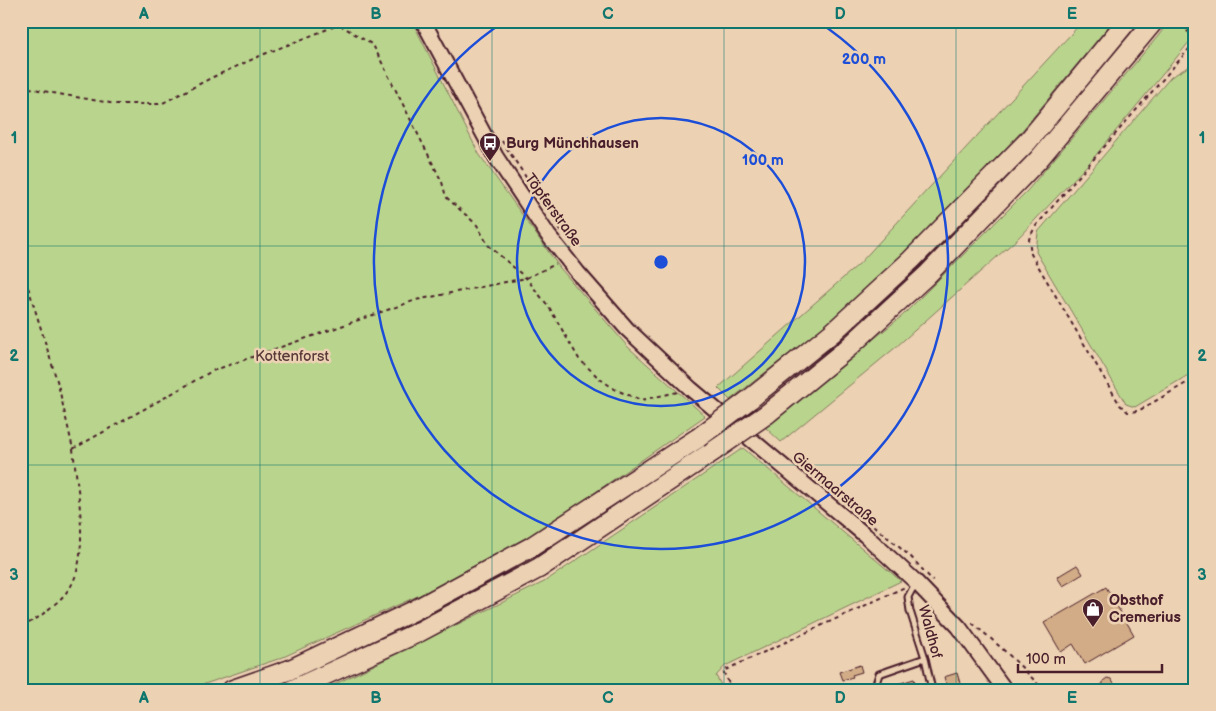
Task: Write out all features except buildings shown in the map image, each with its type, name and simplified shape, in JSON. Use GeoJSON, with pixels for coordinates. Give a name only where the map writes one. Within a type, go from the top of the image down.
{"type":"FeatureCollection","features":[{"type":"Feature","properties":{"kind":"highway"},"geometry":{"type":"LineString","coordinates":[[292,690],[419,632],[539,568],[767,414],[848,348],[927,276],[1038,160],[1142,38],[1154,21]]}},
{"type":"Feature","properties":{"kind":"highway"},"geometry":{"type":"LineString","coordinates":[[232,690],[289,670],[413,611],[506,561],[531,547],[698,438],[833,332],[911,260],[1028,140],[1126,23]]}},
{"type":"Feature","properties":{"kind":"main road","name":"Töpferstraße"},"geometry":{"type":"LineString","coordinates":[[423,21],[496,157],[548,235],[627,329]]}},
{"type":"Feature","properties":{"kind":"main road","name":"Giermaarstraße"},"geometry":{"type":"LineString","coordinates":[[627,329],[687,386],[865,536],[916,582],[959,627],[1005,690]]}},
{"type":"Feature","properties":{"kind":"lane","name":"Waldhof"},"geometry":{"type":"LineString","coordinates":[[916,582],[908,597],[910,611],[925,658],[932,690]]}},
{"type":"Feature","properties":{"kind":"lane"},"geometry":{"type":"LineString","coordinates":[[874,690],[879,674],[925,658]]}},
{"type":"Feature","properties":{"kind":"path"},"geometry":{"type":"LineString","coordinates":[[21,86],[53,94],[116,104],[161,104],[213,77],[262,55],[348,21]]}},
{"type":"Feature","properties":{"kind":"path"},"geometry":{"type":"LineString","coordinates":[[1174,21],[1195,37]]}},
{"type":"Feature","properties":{"kind":"path"},"geometry":{"type":"LineString","coordinates":[[340,24],[373,44],[442,182],[446,197],[477,225],[488,245],[526,278],[549,306],[579,359],[600,379],[616,390],[641,400],[681,392],[687,386]]}},
{"type":"Feature","properties":{"kind":"path"},"geometry":{"type":"LineString","coordinates":[[1195,42],[1035,227],[1029,239],[1031,254],[1120,404],[1128,412],[1138,411],[1195,378]]}},
{"type":"Feature","properties":{"kind":"path"},"geometry":{"type":"LineString","coordinates":[[501,140],[563,233]]}},
{"type":"Feature","properties":{"kind":"path"},"geometry":{"type":"LineString","coordinates":[[73,449],[212,371],[416,300],[526,278],[568,259]]}},
{"type":"Feature","properties":{"kind":"path"},"geometry":{"type":"LineString","coordinates":[[21,273],[29,290],[58,384],[73,449],[81,542],[79,563],[71,585],[60,600],[34,622],[21,626]]}},
{"type":"Feature","properties":{"kind":"path"},"geometry":{"type":"LineString","coordinates":[[793,458],[911,557],[936,585]]}},
{"type":"Feature","properties":{"kind":"path"},"geometry":{"type":"LineString","coordinates":[[732,690],[723,670],[916,582]]}},
{"type":"Feature","properties":{"kind":"path"},"geometry":{"type":"LineString","coordinates":[[971,623],[1017,662],[1043,690]]}},
{"type":"Feature","properties":{"kind":"green space","name":"Kottenforst"},"geometry":{"type":"Polygon","coordinates":[[[21,21],[412,21],[479,154],[560,268],[628,347],[705,416],[541,530],[422,594],[281,658],[187,690],[21,690],[21,21]]]}},
{"type":"Feature","properties":{"kind":"green space"},"geometry":{"type":"Polygon","coordinates":[[[1083,21],[1113,21],[1020,133],[915,244],[829,323],[730,400],[718,388],[859,264],[1083,21]]]}},
{"type":"Feature","properties":{"kind":"green space"},"geometry":{"type":"Polygon","coordinates":[[[1169,21],[1195,21],[1195,35],[1091,161],[1017,239],[896,347],[781,442],[765,427],[902,316],[1027,191],[1169,21]]]}},
{"type":"Feature","properties":{"kind":"green space"},"geometry":{"type":"Polygon","coordinates":[[[1195,63],[1195,371],[1135,407],[1126,404],[1036,252],[1038,232],[1171,77],[1195,63]]]}},
{"type":"Feature","properties":{"kind":"green space"},"geometry":{"type":"Polygon","coordinates":[[[743,448],[901,581],[725,666],[716,676],[724,690],[323,690],[544,582],[743,448]]]}},
{"type":"Feature","properties":{"kind":"waterway"},"geometry":{"type":"LineString","coordinates":[[1191,21],[1195,23]]}},
{"type":"Feature","properties":{"kind":"place","name":"Burg Münchhausen"},"geometry":{"type":"Point","coordinates":[490,162]}},
{"type":"Feature","properties":{"kind":"place","name":"Obsthof Cremerius"},"geometry":{"type":"Point","coordinates":[1093,628]}}]}
